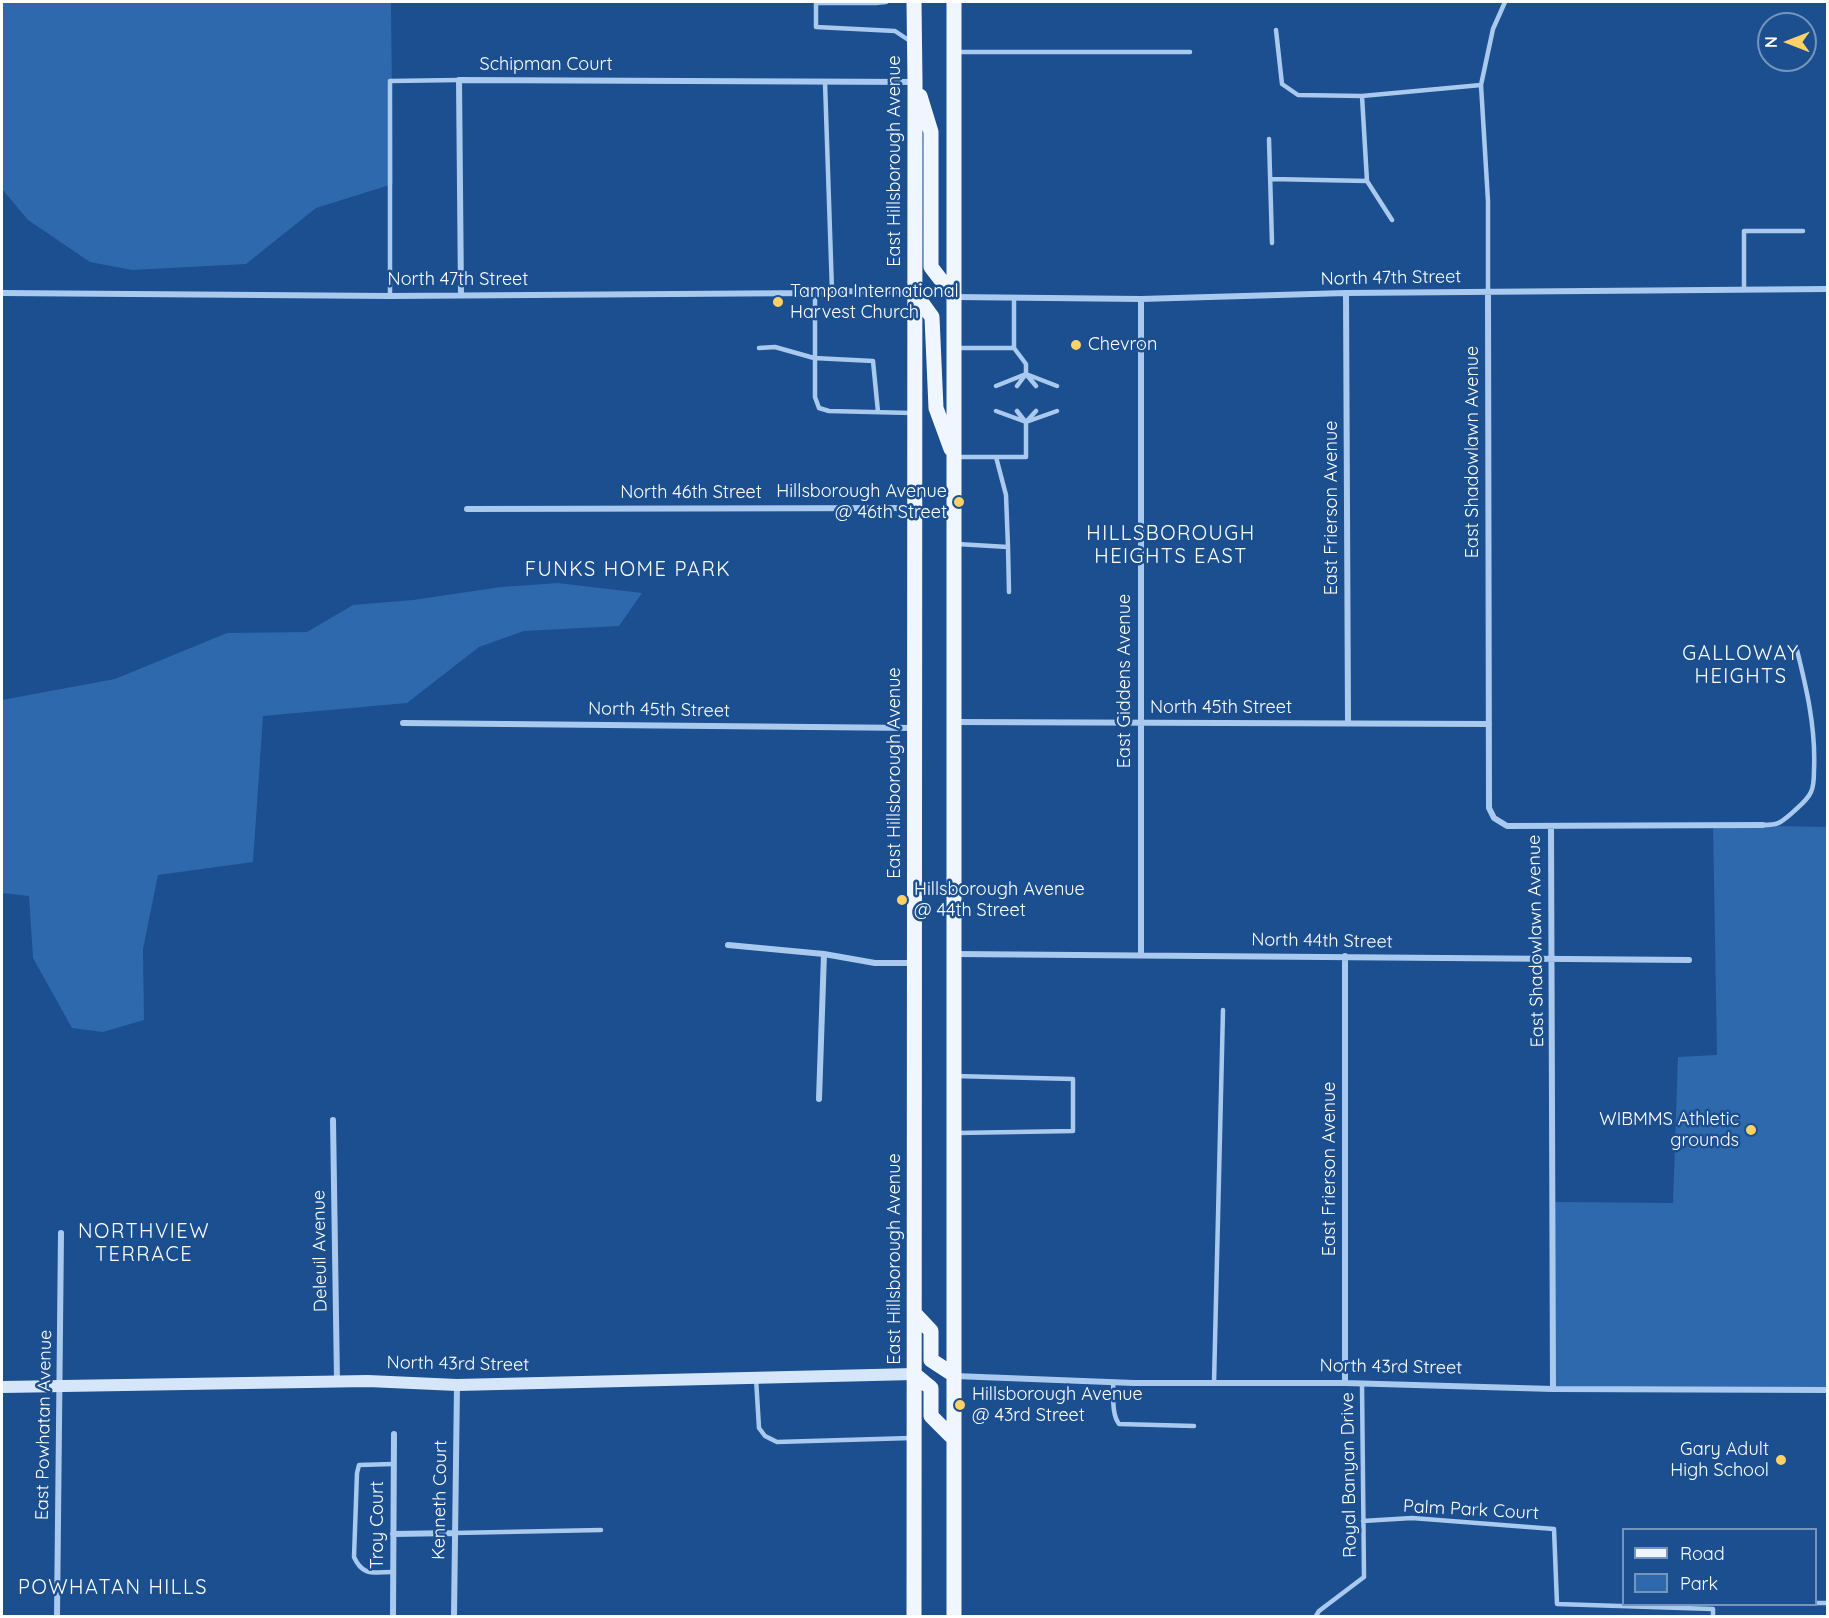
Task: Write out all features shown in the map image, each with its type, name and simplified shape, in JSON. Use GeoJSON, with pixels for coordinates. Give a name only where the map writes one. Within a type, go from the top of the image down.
{"type":"FeatureCollection","features":[{"type":"Feature","properties":{"kind":"main road","name":"East Hillsborough Avenue"},"geometry":{"type":"LineString","coordinates":[[914,2],[915,1617]]}},
{"type":"Feature","properties":{"kind":"main road"},"geometry":{"type":"LineString","coordinates":[[954,2],[954,1617]]}},
{"type":"Feature","properties":{"kind":"main road"},"geometry":{"type":"LineString","coordinates":[[915,82],[930,132],[931,267],[954,297]]}},
{"type":"Feature","properties":{"kind":"main road"},"geometry":{"type":"LineString","coordinates":[[915,292],[932,317],[936,408],[954,457]]}},
{"type":"Feature","properties":{"kind":"main road"},"geometry":{"type":"LineString","coordinates":[[915,1314],[931,1331],[931,1360],[954,1376]]}},
{"type":"Feature","properties":{"kind":"main road"},"geometry":{"type":"LineString","coordinates":[[915,1374],[931,1388],[931,1416],[954,1439]]}},
{"type":"Feature","properties":{"kind":"street","name":"Schipman Court"},"geometry":{"type":"LineString","coordinates":[[459,80],[915,82]]}},
{"type":"Feature","properties":{"kind":"street"},"geometry":{"type":"LineString","coordinates":[[459,80],[461,295]]}},
{"type":"Feature","properties":{"kind":"street","name":"North 47th Street"},"geometry":{"type":"LineString","coordinates":[[954,297],[1141,299],[1488,291],[1827,289]]}},
{"type":"Feature","properties":{"kind":"street","name":"East Shadowlawn Avenue"},"geometry":{"type":"LineString","coordinates":[[1488,291],[1489,808],[1494,818],[1507,826],[1551,826],[1553,1389]]}},
{"type":"Feature","properties":{"kind":"street","name":"North 47th Street"},"geometry":{"type":"LineString","coordinates":[[2,293],[390,296],[915,292]]}},
{"type":"Feature","properties":{"kind":"street","name":"East Frierson Avenue"},"geometry":{"type":"LineString","coordinates":[[1346,294],[1348,723]]}},
{"type":"Feature","properties":{"kind":"street","name":"East Giddens Avenue"},"geometry":{"type":"LineString","coordinates":[[1141,299],[1141,955]]}},
{"type":"Feature","properties":{"kind":"street","name":"North 46th Street"},"geometry":{"type":"LineString","coordinates":[[467,509],[915,508]]}},
{"type":"Feature","properties":{"kind":"street","name":"North 45th Street"},"geometry":{"type":"LineString","coordinates":[[954,722],[1489,724]]}},
{"type":"Feature","properties":{"kind":"street","name":"North 45th Street"},"geometry":{"type":"LineString","coordinates":[[403,723],[915,728]]}},
{"type":"Feature","properties":{"kind":"street"},"geometry":{"type":"LineString","coordinates":[[1551,826],[1763,825]]}},
{"type":"Feature","properties":{"kind":"street"},"geometry":{"type":"LineString","coordinates":[[728,945],[824,954],[875,963],[915,963]]}},
{"type":"Feature","properties":{"kind":"street"},"geometry":{"type":"LineString","coordinates":[[819,1099],[824,954]]}},
{"type":"Feature","properties":{"kind":"street","name":"North 44th Street"},"geometry":{"type":"LineString","coordinates":[[955,954],[1689,960]]}},
{"type":"Feature","properties":{"kind":"street","name":"East Frierson Avenue"},"geometry":{"type":"LineString","coordinates":[[1345,956],[1345,1383]]}},
{"type":"Feature","properties":{"kind":"street","name":"Deleuil Avenue"},"geometry":{"type":"LineString","coordinates":[[333,1120],[337,1381]]}},
{"type":"Feature","properties":{"kind":"street","name":"East Powhatan Avenue"},"geometry":{"type":"LineString","coordinates":[[57,1617],[61,1233]]}},
{"type":"Feature","properties":{"kind":"street","name":"North 43rd Street"},"geometry":{"type":"LineString","coordinates":[[2,1387],[337,1381],[457,1385],[915,1374]]}},
{"type":"Feature","properties":{"kind":"street","name":"North 43rd Street"},"geometry":{"type":"LineString","coordinates":[[954,1376],[1113,1382],[1362,1383],[1553,1389],[1827,1390]]}},
{"type":"Feature","properties":{"kind":"street","name":"Kenneth Court"},"geometry":{"type":"LineString","coordinates":[[454,1617],[457,1385]]}},
{"type":"Feature","properties":{"kind":"street","name":"Troy Court"},"geometry":{"type":"LineString","coordinates":[[393,1617],[394,1434]]}},
{"type":"Feature","properties":{"kind":"street"},"geometry":{"type":"LineString","coordinates":[[393,1534],[454,1533]]}},
{"type":"Feature","properties":{"kind":"lane"},"geometry":{"type":"LineString","coordinates":[[886,2],[816,3],[816,27],[895,31],[915,44]]}},
{"type":"Feature","properties":{"kind":"lane"},"geometry":{"type":"LineString","coordinates":[[1488,291],[1488,201],[1481,85],[1493,29],[1505,2]]}},
{"type":"Feature","properties":{"kind":"lane"},"geometry":{"type":"LineString","coordinates":[[1276,30],[1282,84],[1298,95],[1362,96],[1481,85]]}},
{"type":"Feature","properties":{"kind":"lane"},"geometry":{"type":"LineString","coordinates":[[954,52],[1190,52]]}},
{"type":"Feature","properties":{"kind":"lane","name":"Schipman Court"},"geometry":{"type":"LineString","coordinates":[[390,296],[390,81],[459,80]]}},
{"type":"Feature","properties":{"kind":"lane"},"geometry":{"type":"LineString","coordinates":[[825,82],[832,291]]}},
{"type":"Feature","properties":{"kind":"lane"},"geometry":{"type":"LineString","coordinates":[[1362,96],[1367,181],[1392,220]]}},
{"type":"Feature","properties":{"kind":"lane"},"geometry":{"type":"LineString","coordinates":[[1269,139],[1272,243]]}},
{"type":"Feature","properties":{"kind":"lane"},"geometry":{"type":"LineString","coordinates":[[1271,179],[1367,181]]}},
{"type":"Feature","properties":{"kind":"lane"},"geometry":{"type":"LineString","coordinates":[[1744,289],[1744,231],[1803,231]]}},
{"type":"Feature","properties":{"kind":"lane"},"geometry":{"type":"LineString","coordinates":[[815,293],[815,397],[819,408],[829,411],[915,414]]}},
{"type":"Feature","properties":{"kind":"lane"},"geometry":{"type":"LineString","coordinates":[[1014,298],[1014,348],[1026,364],[1026,374],[1017,386]]}},
{"type":"Feature","properties":{"kind":"lane"},"geometry":{"type":"LineString","coordinates":[[759,348],[775,347],[814,358],[873,361],[878,412]]}},
{"type":"Feature","properties":{"kind":"lane"},"geometry":{"type":"LineString","coordinates":[[954,348],[1014,348]]}},
{"type":"Feature","properties":{"kind":"lane"},"geometry":{"type":"LineString","coordinates":[[1026,374],[1036,386]]}},
{"type":"Feature","properties":{"kind":"lane"},"geometry":{"type":"LineString","coordinates":[[996,386],[1026,374],[1057,386]]}},
{"type":"Feature","properties":{"kind":"lane"},"geometry":{"type":"LineString","coordinates":[[996,411],[1026,422],[1057,411]]}},
{"type":"Feature","properties":{"kind":"lane"},"geometry":{"type":"LineString","coordinates":[[954,457],[1026,457],[1026,422],[1017,411]]}},
{"type":"Feature","properties":{"kind":"lane"},"geometry":{"type":"LineString","coordinates":[[1026,422],[1036,411]]}},
{"type":"Feature","properties":{"kind":"lane"},"geometry":{"type":"LineString","coordinates":[[996,457],[1006,495],[1009,592]]}},
{"type":"Feature","properties":{"kind":"lane"},"geometry":{"type":"LineString","coordinates":[[954,544],[1008,547]]}},
{"type":"Feature","properties":{"kind":"lane"},"geometry":{"type":"LineString","coordinates":[[1763,825],[1782,823],[1802,804],[1810,793],[1813,782],[1815,756],[1810,704],[1796,646]]}},
{"type":"Feature","properties":{"kind":"lane"},"geometry":{"type":"LineString","coordinates":[[1214,1383],[1223,1010]]}},
{"type":"Feature","properties":{"kind":"lane"},"geometry":{"type":"LineString","coordinates":[[955,1076],[1073,1079],[1073,1131],[955,1133]]}},
{"type":"Feature","properties":{"kind":"lane"},"geometry":{"type":"LineString","coordinates":[[756,1378],[759,1428],[765,1436],[777,1442],[915,1438]]}},
{"type":"Feature","properties":{"kind":"lane"},"geometry":{"type":"LineString","coordinates":[[1113,1382],[1114,1415],[1119,1424],[1194,1426]]}},
{"type":"Feature","properties":{"kind":"lane","name":"Royal Banyan Drive"},"geometry":{"type":"LineString","coordinates":[[1316,1617],[1319,1611],[1364,1577],[1362,1383]]}},
{"type":"Feature","properties":{"kind":"lane"},"geometry":{"type":"LineString","coordinates":[[393,1464],[359,1466],[354,1557],[358,1566],[367,1573],[393,1572]]}},
{"type":"Feature","properties":{"kind":"lane","name":"Palm Park Court"},"geometry":{"type":"LineString","coordinates":[[1363,1521],[1412,1518],[1554,1528],[1557,1604],[1713,1609],[1713,1617]]}},
{"type":"Feature","properties":{"kind":"lane"},"geometry":{"type":"LineString","coordinates":[[454,1533],[601,1530]]}},
{"type":"Feature","properties":{"kind":"green space"},"geometry":{"type":"Polygon","coordinates":[[[2,2],[391,2],[393,184],[316,208],[246,264],[132,270],[90,262],[28,220],[2,189],[2,2]]]}},
{"type":"Feature","properties":{"kind":"green space"},"geometry":{"type":"Polygon","coordinates":[[[558,583],[642,593],[619,626],[524,631],[479,647],[407,703],[263,716],[253,862],[158,875],[143,949],[144,1020],[103,1032],[72,1028],[33,958],[29,896],[2,893],[2,700],[115,679],[227,633],[307,632],[353,605],[413,600],[501,587],[558,583]]]}},
{"type":"Feature","properties":{"kind":"green space","name":"WIBMMS Athletic grounds"},"geometry":{"type":"Polygon","coordinates":[[[1713,825],[1827,827],[1827,1390],[1553,1389],[1552,1202],[1673,1203],[1678,1057],[1717,1055],[1713,825]]]}},
{"type":"Feature","properties":{"kind":"place","name":"Tampa International Harvest Church"},"geometry":{"type":"Point","coordinates":[778,302]}},
{"type":"Feature","properties":{"kind":"place","name":"Chevron"},"geometry":{"type":"Point","coordinates":[1076,345]}},
{"type":"Feature","properties":{"kind":"place","name":"Hillsborough Avenue @ 46th Street"},"geometry":{"type":"Point","coordinates":[959,502]}},
{"type":"Feature","properties":{"kind":"place","name":"Hillsborough Avenue @ 44th Street"},"geometry":{"type":"Point","coordinates":[902,900]}},
{"type":"Feature","properties":{"kind":"place","name":"WIBMMS Athletic grounds"},"geometry":{"type":"Point","coordinates":[1751,1130]}},
{"type":"Feature","properties":{"kind":"place","name":"Hillsborough Avenue @ 43rd Street"},"geometry":{"type":"Point","coordinates":[960,1405]}},
{"type":"Feature","properties":{"kind":"place","name":"Gary Adult High School"},"geometry":{"type":"Point","coordinates":[1781,1460]}},
{"type":"Feature","properties":{"kind":"district","name":"HILLSBOROUGH HEIGHTS EAST"},"geometry":{"type":"Point","coordinates":[1171,546]}},
{"type":"Feature","properties":{"kind":"district","name":"FUNKS HOME PARK"},"geometry":{"type":"Point","coordinates":[628,570]}},
{"type":"Feature","properties":{"kind":"district","name":"GALLOWAY HEIGHTS"},"geometry":{"type":"Point","coordinates":[1741,666]}},
{"type":"Feature","properties":{"kind":"district","name":"NORTHVIEW TERRACE"},"geometry":{"type":"Point","coordinates":[144,1244]}},
{"type":"Feature","properties":{"kind":"district","name":"POWHATAN HILLS"},"geometry":{"type":"Point","coordinates":[113,1588]}}]}
